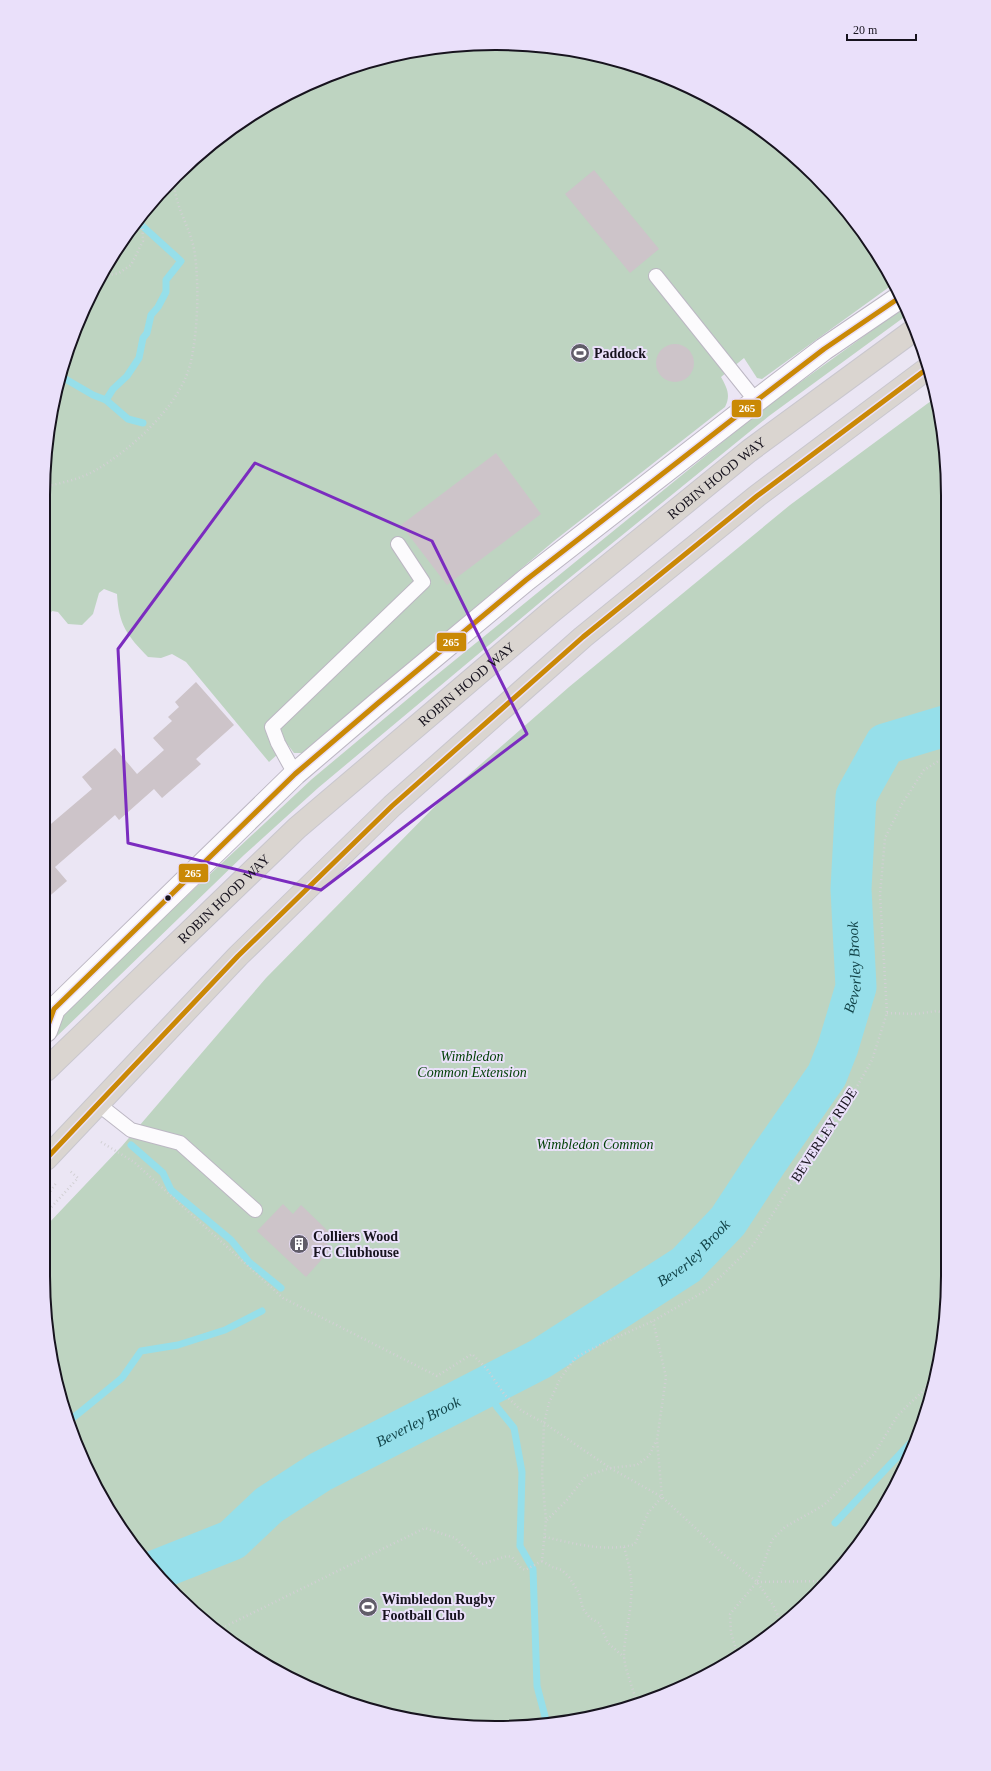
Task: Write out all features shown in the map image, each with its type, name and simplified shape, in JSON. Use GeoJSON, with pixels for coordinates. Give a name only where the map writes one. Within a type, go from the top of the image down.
{"type":"FeatureCollection","features":[{"type":"Feature","properties":{"kind":"highway","name":"ROBIN HOOD WAY"},"geometry":{"type":"LineString","coordinates":[[50,1066],[297,828],[551,612],[749,451],[910,333]]}},
{"type":"Feature","properties":{"kind":"highway"},"geometry":{"type":"LineString","coordinates":[[50,1155],[238,956],[386,811],[583,637],[757,496],[923,372]]}},
{"type":"Feature","properties":{"kind":"street"},"geometry":{"type":"LineString","coordinates":[[50,1020],[54,1009],[295,774],[526,580],[824,349],[896,300]]}},
{"type":"Feature","properties":{"kind":"lane"},"geometry":{"type":"LineString","coordinates":[[656,276],[756,401]]}},
{"type":"Feature","properties":{"kind":"lane"},"geometry":{"type":"LineString","coordinates":[[295,774],[278,743],[272,727],[423,582],[398,544]]}},
{"type":"Feature","properties":{"kind":"lane"},"geometry":{"type":"LineString","coordinates":[[98,1104],[131,1130],[180,1143],[254,1210]]}},
{"type":"Feature","properties":{"kind":"path"},"geometry":{"type":"LineString","coordinates":[[50,485],[68,481],[95,471],[130,445],[155,423],[169,406],[181,386],[191,362],[196,323],[197,283],[195,254],[192,238],[180,210],[174,187]]}},
{"type":"Feature","properties":{"kind":"path"},"geometry":{"type":"LineString","coordinates":[[109,275],[119,273],[130,265],[144,241],[143,223]]}},
{"type":"Feature","properties":{"kind":"path","name":"BEVERLEY RIDE"},"geometry":{"type":"LineString","coordinates":[[541,1562],[546,1520],[542,1476],[544,1423],[549,1403],[557,1385],[576,1357],[653,1321],[707,1290],[753,1245],[816,1144],[846,1106],[872,1060],[887,1013],[880,895],[885,838],[902,804],[924,770],[941,759]]}},
{"type":"Feature","properties":{"kind":"path"},"geometry":{"type":"LineString","coordinates":[[887,1013],[916,1014],[936,1011],[941,1012]]}},
{"type":"Feature","properties":{"kind":"path"},"geometry":{"type":"LineString","coordinates":[[100,1142],[134,1162],[283,1298],[437,1376],[472,1354],[487,1369],[504,1394],[522,1411],[544,1423],[610,1468],[662,1497],[722,1553],[757,1582],[779,1618]]}},
{"type":"Feature","properties":{"kind":"path"},"geometry":{"type":"LineString","coordinates":[[52,1207],[78,1178],[70,1171]]}},
{"type":"Feature","properties":{"kind":"path"},"geometry":{"type":"LineString","coordinates":[[50,1193],[56,1183]]}},
{"type":"Feature","properties":{"kind":"path"},"geometry":{"type":"LineString","coordinates":[[545,1537],[574,1543],[624,1548],[634,1544],[648,1513],[662,1497],[657,1440],[666,1377],[653,1321]]}},
{"type":"Feature","properties":{"kind":"path"},"geometry":{"type":"LineString","coordinates":[[735,1651],[731,1633],[730,1614],[757,1582],[772,1540],[785,1527],[824,1504],[874,1454],[898,1416],[922,1392],[928,1384]]}},
{"type":"Feature","properties":{"kind":"path"},"geometry":{"type":"LineString","coordinates":[[546,1520],[566,1501],[586,1476],[610,1468],[637,1465],[649,1456],[657,1440]]}},
{"type":"Feature","properties":{"kind":"path"},"geometry":{"type":"LineString","coordinates":[[223,1628],[424,1528],[455,1538],[482,1564],[507,1556],[512,1556],[521,1568],[525,1570],[541,1562],[562,1570],[569,1577],[579,1593],[583,1609],[590,1618],[599,1623],[608,1644],[624,1658]]}},
{"type":"Feature","properties":{"kind":"path"},"geometry":{"type":"LineString","coordinates":[[624,1548],[632,1575],[631,1599],[627,1621],[624,1658],[635,1698]]}},
{"type":"Feature","properties":{"kind":"path"},"geometry":{"type":"LineString","coordinates":[[757,1582],[819,1581]]}},
{"type":"Feature","properties":{"kind":"highlighted area"},"geometry":{"type":"Polygon","coordinates":[[[255,463],[432,541],[527,734],[321,890],[128,843],[118,649],[255,463]]]}},
{"type":"Feature","properties":{"kind":"green space"},"geometry":{"type":"Polygon","coordinates":[[[496,50],[554,54],[611,65],[639,74],[693,96],[743,125],[767,142],[811,180],[849,224],[866,248],[889,287],[762,379],[757,378],[744,358],[721,377],[728,392],[728,399],[725,407],[554,541],[302,753],[294,753],[288,745],[269,762],[186,662],[172,654],[161,658],[148,657],[129,636],[122,622],[117,594],[104,589],[99,593],[93,614],[82,625],[68,624],[58,612],[52,611],[50,614],[50,496],[54,437],[65,380],[84,325],[96,298],[125,248],[142,224],[180,180],[224,142],[248,125],[298,96],[325,84],[380,65],[409,59],[466,51],[496,50]]]}},
{"type":"Feature","properties":{"kind":"green space"},"geometry":{"type":"Polygon","coordinates":[[[900,310],[904,317],[769,416],[562,584],[318,788],[244,855],[52,1041],[56,1027],[67,1008],[312,779],[428,682],[763,409],[900,310]]]}},
{"type":"Feature","properties":{"kind":"green space","name":"Wimbledon Common"},"geometry":{"type":"Polygon","coordinates":[[[930,401],[937,437],[941,496],[941,1276],[937,1334],[932,1362],[926,1391],[907,1446],[895,1473],[866,1523],[849,1547],[811,1591],[767,1629],[743,1646],[693,1675],[666,1687],[611,1706],[582,1712],[554,1717],[496,1721],[437,1717],[409,1712],[380,1706],[325,1687],[298,1675],[248,1646],[224,1629],[180,1591],[142,1547],[110,1498],[96,1473],[84,1446],[65,1391],[54,1334],[51,1305],[50,1222],[122,1146],[266,978],[448,793],[569,687],[790,505],[930,401]]]}},
{"type":"Feature","properties":{"kind":"building"},"geometry":{"type":"Polygon","coordinates":[[[594,170],[659,249],[630,273],[565,194],[594,170]]]}},
{"type":"Feature","properties":{"kind":"building"},"geometry":{"type":"Polygon","coordinates":[[[671,344],[679,344],[689,349],[693,356],[693,370],[689,377],[679,382],[671,382],[661,377],[659,374],[656,367],[656,359],[661,349],[664,347],[671,344]]]}},
{"type":"Feature","properties":{"kind":"building"},"geometry":{"type":"Polygon","coordinates":[[[496,453],[541,514],[447,585],[401,525],[496,453]]]}},
{"type":"Feature","properties":{"kind":"building"},"geometry":{"type":"Polygon","coordinates":[[[196,682],[234,725],[196,759],[201,764],[162,798],[154,789],[119,820],[115,815],[55,867],[67,881],[50,896],[50,825],[92,789],[82,777],[115,748],[137,774],[164,750],[153,738],[172,721],[168,717],[179,707],[175,702],[196,682]]]}},
{"type":"Feature","properties":{"kind":"building","name":"Colliers Wood FC Clubhouse"},"geometry":{"type":"Polygon","coordinates":[[[283,1204],[293,1214],[301,1205],[329,1232],[322,1239],[332,1248],[306,1277],[257,1231],[283,1204]]]}},
{"type":"Feature","properties":{"kind":"waterway"},"geometry":{"type":"LineString","coordinates":[[141,225],[181,261],[166,280],[166,292],[158,307],[151,315],[147,333],[143,338],[139,358],[127,376],[113,389],[106,400],[128,419],[143,423]]}},
{"type":"Feature","properties":{"kind":"waterway"},"geometry":{"type":"LineString","coordinates":[[65,379],[93,395],[106,400]]}},
{"type":"Feature","properties":{"kind":"waterway","name":"Beverley Brook"},"geometry":{"type":"LineString","coordinates":[[160,1568],[232,1540],[269,1505],[320,1472],[540,1359],[686,1265],[728,1221],[827,1075],[838,1047],[856,987],[851,889],[856,796],[885,744],[941,727]]}},
{"type":"Feature","properties":{"kind":"waterway"},"geometry":{"type":"LineString","coordinates":[[131,1145],[163,1173],[171,1190],[231,1240],[249,1262],[281,1288]]}},
{"type":"Feature","properties":{"kind":"waterway"},"geometry":{"type":"LineString","coordinates":[[74,1418],[122,1378],[141,1351],[178,1345],[225,1330],[262,1311]]}},
{"type":"Feature","properties":{"kind":"waterway"},"geometry":{"type":"LineString","coordinates":[[486,1387],[497,1407],[514,1428],[522,1472],[520,1546],[533,1569],[537,1686],[545,1718]]}},
{"type":"Feature","properties":{"kind":"waterway"},"geometry":{"type":"LineString","coordinates":[[835,1523],[906,1447]]}},
{"type":"Feature","properties":{"kind":"transit line","name":"265"},"geometry":{"type":"LineString","coordinates":[[50,1020],[54,1009],[295,774],[377,704],[526,580],[824,349],[896,300]]}},
{"type":"Feature","properties":{"kind":"transit line","name":"265"},"geometry":{"type":"LineString","coordinates":[[50,1155],[238,956],[392,806],[583,637],[757,496],[923,372]]}},
{"type":"Feature","properties":{"kind":"place","name":"Paddock"},"geometry":{"type":"Point","coordinates":[580,353]}},
{"type":"Feature","properties":{"kind":"place","name":"Colliers Wood FC Clubhouse"},"geometry":{"type":"Point","coordinates":[299,1244]}},
{"type":"Feature","properties":{"kind":"place","name":"Wimbledon Rugby Football Club"},"geometry":{"type":"Point","coordinates":[368,1607]}},
{"type":"Feature","properties":{"kind":"park label","name":"Wimbledon Common Extension"},"geometry":{"type":"Point","coordinates":[472,1064]}}]}
